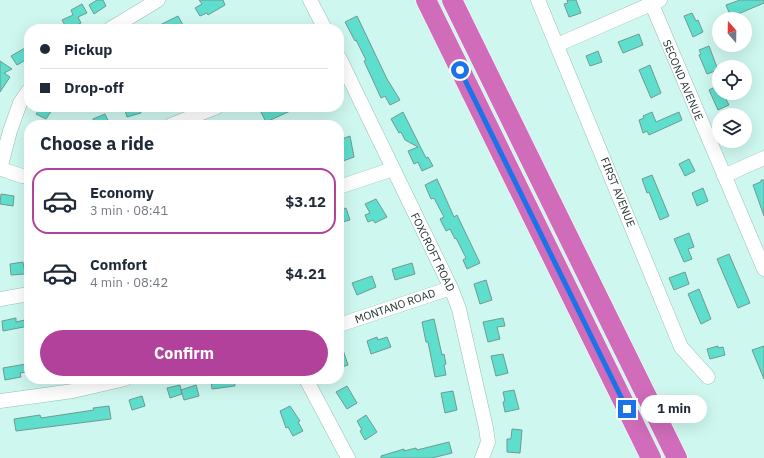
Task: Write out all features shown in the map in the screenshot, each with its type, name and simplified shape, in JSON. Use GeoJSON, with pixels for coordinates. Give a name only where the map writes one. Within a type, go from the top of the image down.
{"type":"FeatureCollection","features":[{"type":"Feature","properties":{"kind":"highway"},"geometry":{"type":"LineString","coordinates":[[426,0],[651,458]]}},
{"type":"Feature","properties":{"kind":"highway"},"geometry":{"type":"LineString","coordinates":[[452,0],[677,458]]}},
{"type":"Feature","properties":{"kind":"street"},"geometry":{"type":"LineString","coordinates":[[118,24],[158,0]]}},
{"type":"Feature","properties":{"kind":"street"},"geometry":{"type":"LineString","coordinates":[[310,0],[322,24]]}},
{"type":"Feature","properties":{"kind":"street","name":"FIRST AVENUE"},"geometry":{"type":"LineString","coordinates":[[538,0],[681,347],[708,377]]}},
{"type":"Feature","properties":{"kind":"street"},"geometry":{"type":"LineString","coordinates":[[557,45],[654,1]]}},
{"type":"Feature","properties":{"kind":"street","name":"SECOND AVENUE"},"geometry":{"type":"LineString","coordinates":[[654,1],[724,176],[764,269]]}},
{"type":"Feature","properties":{"kind":"street","name":"FOXCROFT ROAD"},"geometry":{"type":"LineString","coordinates":[[344,67],[451,288],[459,309],[486,428],[488,442],[482,458]]}},
{"type":"Feature","properties":{"kind":"street"},"geometry":{"type":"LineString","coordinates":[[24,97],[20,103],[10,131],[0,169],[24,176]]}},
{"type":"Feature","properties":{"kind":"street"},"geometry":{"type":"LineString","coordinates":[[184,120],[204,112]]}},
{"type":"Feature","properties":{"kind":"street"},"geometry":{"type":"LineString","coordinates":[[724,176],[764,158]]}},
{"type":"Feature","properties":{"kind":"street"},"geometry":{"type":"LineString","coordinates":[[344,185],[393,169]]}},
{"type":"Feature","properties":{"kind":"street","name":"MONTANO ROAD"},"geometry":{"type":"LineString","coordinates":[[344,323],[451,288]]}},
{"type":"Feature","properties":{"kind":"street"},"geometry":{"type":"LineString","coordinates":[[0,299],[24,295]]}},
{"type":"Feature","properties":{"kind":"street"},"geometry":{"type":"LineString","coordinates":[[0,401],[73,391],[103,384]]}},
{"type":"Feature","properties":{"kind":"street"},"geometry":{"type":"LineString","coordinates":[[309,384],[348,458]]}},
{"type":"Feature","properties":{"kind":"building"},"geometry":{"type":"Polygon","coordinates":[[[97,0],[103,0],[106,6],[94,14],[89,5],[97,0]]]}},
{"type":"Feature","properties":{"kind":"building"},"geometry":{"type":"Polygon","coordinates":[[[199,0],[223,0],[225,5],[208,15],[207,13],[200,16],[195,8],[202,4],[199,0]]]}},
{"type":"Feature","properties":{"kind":"building"},"geometry":{"type":"Polygon","coordinates":[[[567,0],[576,0],[581,13],[569,17],[564,4],[568,3],[567,0]]]}},
{"type":"Feature","properties":{"kind":"building"},"geometry":{"type":"Polygon","coordinates":[[[740,0],[764,0],[764,3],[743,12],[729,12],[726,5],[740,0]]]}},
{"type":"Feature","properties":{"kind":"building"},"geometry":{"type":"Polygon","coordinates":[[[82,4],[87,13],[78,17],[81,23],[64,24],[62,20],[73,15],[71,10],[82,4]]]}},
{"type":"Feature","properties":{"kind":"building"},"geometry":{"type":"Polygon","coordinates":[[[692,13],[696,21],[698,20],[703,32],[693,37],[684,16],[692,13]]]}},
{"type":"Feature","properties":{"kind":"building"},"geometry":{"type":"Polygon","coordinates":[[[178,16],[182,24],[162,24],[178,16]]]}},
{"type":"Feature","properties":{"kind":"building"},"geometry":{"type":"Polygon","coordinates":[[[357,16],[387,79],[400,100],[390,105],[385,96],[381,98],[364,61],[366,60],[345,22],[357,16]]]}},
{"type":"Feature","properties":{"kind":"building"},"geometry":{"type":"Polygon","coordinates":[[[639,34],[643,45],[623,53],[618,42],[639,34]]]}},
{"type":"Feature","properties":{"kind":"building"},"geometry":{"type":"Polygon","coordinates":[[[709,46],[714,60],[712,60],[712,72],[707,74],[699,55],[701,54],[699,50],[709,46]]]}},
{"type":"Feature","properties":{"kind":"building"},"geometry":{"type":"Polygon","coordinates":[[[24,49],[24,61],[17,65],[11,56],[24,49]]]}},
{"type":"Feature","properties":{"kind":"building"},"geometry":{"type":"Polygon","coordinates":[[[598,51],[602,62],[590,66],[586,56],[598,51]]]}},
{"type":"Feature","properties":{"kind":"building"},"geometry":{"type":"Polygon","coordinates":[[[0,61],[12,69],[4,73],[10,77],[0,92],[0,61]]]}},
{"type":"Feature","properties":{"kind":"building"},"geometry":{"type":"Polygon","coordinates":[[[650,65],[661,93],[651,98],[639,70],[650,65]]]}},
{"type":"Feature","properties":{"kind":"building"},"geometry":{"type":"Polygon","coordinates":[[[712,88],[712,97],[709,90],[712,88]]]}},
{"type":"Feature","properties":{"kind":"building"},"geometry":{"type":"Polygon","coordinates":[[[714,100],[726,100],[729,105],[722,108],[717,108],[714,100]]]}},
{"type":"Feature","properties":{"kind":"building"},"geometry":{"type":"Polygon","coordinates":[[[37,112],[51,112],[46,119],[36,114],[37,112]]]}},
{"type":"Feature","properties":{"kind":"building"},"geometry":{"type":"Polygon","coordinates":[[[126,112],[141,113],[127,117],[126,112]]]}},
{"type":"Feature","properties":{"kind":"building"},"geometry":{"type":"Polygon","coordinates":[[[261,112],[288,112],[270,120],[265,120],[261,112]]]}},
{"type":"Feature","properties":{"kind":"building"},"geometry":{"type":"Polygon","coordinates":[[[403,112],[426,158],[428,157],[433,166],[422,171],[418,162],[414,164],[408,151],[418,147],[405,140],[391,119],[403,112]]]}},
{"type":"Feature","properties":{"kind":"building"},"geometry":{"type":"Polygon","coordinates":[[[652,112],[656,122],[679,112],[682,120],[649,135],[647,131],[643,133],[639,120],[644,118],[643,116],[652,112]]]}},
{"type":"Feature","properties":{"kind":"building"},"geometry":{"type":"Polygon","coordinates":[[[105,114],[108,120],[93,120],[105,114]]]}},
{"type":"Feature","properties":{"kind":"building"},"geometry":{"type":"Polygon","coordinates":[[[350,136],[354,157],[344,161],[344,138],[350,136]]]}},
{"type":"Feature","properties":{"kind":"building"},"geometry":{"type":"Polygon","coordinates":[[[689,159],[695,171],[685,176],[679,164],[689,159]]]}},
{"type":"Feature","properties":{"kind":"building"},"geometry":{"type":"Polygon","coordinates":[[[652,175],[669,216],[660,220],[642,179],[652,175]]]}},
{"type":"Feature","properties":{"kind":"building"},"geometry":{"type":"Polygon","coordinates":[[[437,179],[454,217],[457,215],[480,263],[467,269],[463,260],[466,258],[456,238],[455,239],[450,229],[446,231],[440,219],[444,217],[434,198],[431,199],[425,185],[437,179]]]}},
{"type":"Feature","properties":{"kind":"building"},"geometry":{"type":"Polygon","coordinates":[[[761,180],[764,180],[764,216],[753,185],[761,182],[761,180]]]}},
{"type":"Feature","properties":{"kind":"building"},"geometry":{"type":"Polygon","coordinates":[[[703,188],[708,201],[697,206],[692,193],[703,188]]]}},
{"type":"Feature","properties":{"kind":"building"},"geometry":{"type":"Polygon","coordinates":[[[1,194],[14,196],[13,206],[0,204],[1,194]]]}},
{"type":"Feature","properties":{"kind":"building"},"geometry":{"type":"Polygon","coordinates":[[[376,199],[387,217],[375,223],[373,220],[368,222],[365,215],[370,213],[365,204],[376,199]]]}},
{"type":"Feature","properties":{"kind":"building"},"geometry":{"type":"Polygon","coordinates":[[[346,208],[350,220],[344,222],[344,209],[346,208]]]}},
{"type":"Feature","properties":{"kind":"building"},"geometry":{"type":"Polygon","coordinates":[[[689,233],[694,247],[688,249],[692,259],[684,262],[674,239],[689,233]]]}},
{"type":"Feature","properties":{"kind":"building"},"geometry":{"type":"Polygon","coordinates":[[[729,254],[750,303],[738,308],[717,259],[729,254]]]}},
{"type":"Feature","properties":{"kind":"building"},"geometry":{"type":"Polygon","coordinates":[[[23,262],[24,274],[11,275],[10,264],[23,262]]]}},
{"type":"Feature","properties":{"kind":"building"},"geometry":{"type":"Polygon","coordinates":[[[412,263],[415,274],[395,280],[392,269],[412,263]]]}},
{"type":"Feature","properties":{"kind":"building"},"geometry":{"type":"Polygon","coordinates":[[[685,272],[689,284],[674,290],[669,278],[685,272]]]}},
{"type":"Feature","properties":{"kind":"building"},"geometry":{"type":"Polygon","coordinates":[[[372,276],[376,287],[357,295],[352,283],[372,276]]]}},
{"type":"Feature","properties":{"kind":"building"},"geometry":{"type":"Polygon","coordinates":[[[486,280],[492,300],[480,304],[474,284],[486,280]]]}},
{"type":"Feature","properties":{"kind":"building"},"geometry":{"type":"Polygon","coordinates":[[[699,289],[711,319],[701,324],[688,294],[699,289]]]}},
{"type":"Feature","properties":{"kind":"building"},"geometry":{"type":"Polygon","coordinates":[[[16,318],[16,322],[24,320],[24,327],[3,331],[2,321],[16,318]]]}},
{"type":"Feature","properties":{"kind":"building"},"geometry":{"type":"Polygon","coordinates":[[[503,318],[505,326],[497,327],[500,339],[488,342],[483,322],[503,318]]]}},
{"type":"Feature","properties":{"kind":"building"},"geometry":{"type":"Polygon","coordinates":[[[434,319],[442,355],[444,354],[446,364],[444,365],[446,375],[435,377],[428,342],[426,342],[422,322],[434,319]]]}},
{"type":"Feature","properties":{"kind":"building"},"geometry":{"type":"Polygon","coordinates":[[[377,337],[378,340],[387,337],[391,347],[371,354],[367,341],[377,337]]]}},
{"type":"Feature","properties":{"kind":"building"},"geometry":{"type":"Polygon","coordinates":[[[718,346],[718,348],[723,347],[725,355],[710,359],[707,349],[718,346]]]}},
{"type":"Feature","properties":{"kind":"building"},"geometry":{"type":"Polygon","coordinates":[[[764,346],[764,379],[752,350],[764,346]]]}},
{"type":"Feature","properties":{"kind":"building"},"geometry":{"type":"Polygon","coordinates":[[[344,353],[348,365],[344,366],[344,353]]]}},
{"type":"Feature","properties":{"kind":"building"},"geometry":{"type":"Polygon","coordinates":[[[503,354],[508,373],[496,376],[491,356],[503,354]]]}},
{"type":"Feature","properties":{"kind":"building"},"geometry":{"type":"Polygon","coordinates":[[[24,364],[24,372],[20,373],[21,377],[5,380],[3,368],[24,364]]]}},
{"type":"Feature","properties":{"kind":"building"},"geometry":{"type":"Polygon","coordinates":[[[212,384],[235,384],[235,386],[212,389],[212,384]]]}},
{"type":"Feature","properties":{"kind":"building"},"geometry":{"type":"Polygon","coordinates":[[[180,385],[182,394],[170,398],[167,388],[180,385]]]}},
{"type":"Feature","properties":{"kind":"building"},"geometry":{"type":"Polygon","coordinates":[[[196,385],[199,396],[184,400],[181,390],[196,385]]]}},
{"type":"Feature","properties":{"kind":"building"},"geometry":{"type":"Polygon","coordinates":[[[347,386],[357,403],[347,409],[336,392],[347,386]]]}},
{"type":"Feature","properties":{"kind":"building"},"geometry":{"type":"Polygon","coordinates":[[[514,390],[519,409],[505,412],[503,392],[514,390]]]}},
{"type":"Feature","properties":{"kind":"building"},"geometry":{"type":"Polygon","coordinates":[[[453,391],[457,410],[445,413],[441,393],[453,391]]]}},
{"type":"Feature","properties":{"kind":"building"},"geometry":{"type":"Polygon","coordinates":[[[142,396],[145,406],[132,410],[129,400],[142,396]]]}},
{"type":"Feature","properties":{"kind":"building"},"geometry":{"type":"Polygon","coordinates":[[[109,406],[111,419],[16,431],[14,419],[40,415],[41,418],[94,410],[93,408],[109,406]]]}},
{"type":"Feature","properties":{"kind":"building"},"geometry":{"type":"Polygon","coordinates":[[[290,406],[300,421],[298,422],[303,431],[293,436],[288,427],[286,428],[280,411],[290,406]]]}},
{"type":"Feature","properties":{"kind":"building"},"geometry":{"type":"Polygon","coordinates":[[[366,415],[377,432],[365,440],[357,421],[366,415]]]}},
{"type":"Feature","properties":{"kind":"building"},"geometry":{"type":"Polygon","coordinates":[[[512,429],[522,430],[520,453],[507,452],[507,439],[511,439],[512,429]]]}},
{"type":"Feature","properties":{"kind":"building"},"geometry":{"type":"Polygon","coordinates":[[[449,442],[452,453],[432,458],[381,458],[381,456],[404,449],[404,451],[416,448],[417,450],[449,442]]]}},
{"type":"Feature","properties":{"kind":"route"},"geometry":{"type":"LineString","coordinates":[[460,70],[627,409]]}}]}
